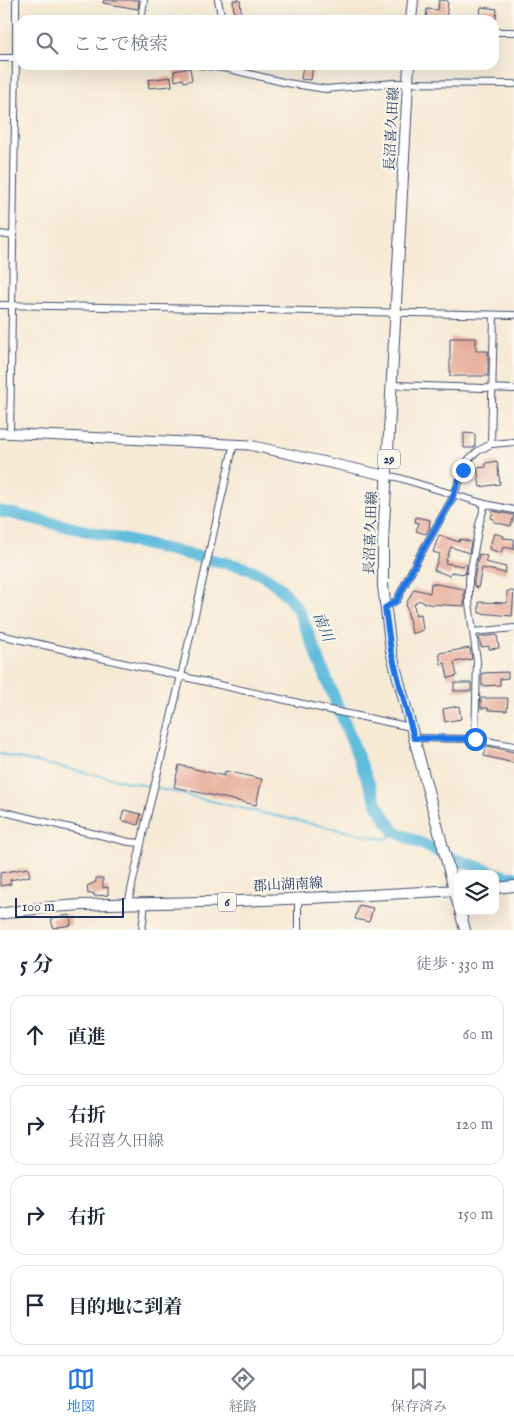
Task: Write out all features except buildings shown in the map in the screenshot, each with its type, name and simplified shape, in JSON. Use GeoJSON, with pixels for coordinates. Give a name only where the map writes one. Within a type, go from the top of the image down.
{"type":"FeatureCollection","features":[{"type":"Feature","properties":{"kind":"main road"},"geometry":{"type":"LineString","coordinates":[[412,15],[413,0]]}},
{"type":"Feature","properties":{"kind":"main road","name":"長沼喜久田線"},"geometry":{"type":"LineString","coordinates":[[409,70],[383,559],[385,608],[391,651],[454,884]]}},
{"type":"Feature","properties":{"kind":"main road"},"geometry":{"type":"LineString","coordinates":[[499,888],[514,886]]}},
{"type":"Feature","properties":{"kind":"main road","name":"郡山湖南線"},"geometry":{"type":"LineString","coordinates":[[0,914],[53,907],[298,899],[454,887]]}},
{"type":"Feature","properties":{"kind":"main road"},"geometry":{"type":"LineString","coordinates":[[461,915],[465,930]]}},
{"type":"Feature","properties":{"kind":"street"},"geometry":{"type":"LineString","coordinates":[[16,0],[17,15]]}},
{"type":"Feature","properties":{"kind":"street"},"geometry":{"type":"LineString","coordinates":[[142,15],[144,0]]}},
{"type":"Feature","properties":{"kind":"street"},"geometry":{"type":"LineString","coordinates":[[218,0],[221,15]]}},
{"type":"Feature","properties":{"kind":"street"},"geometry":{"type":"LineString","coordinates":[[499,32],[514,32]]}},
{"type":"Feature","properties":{"kind":"street"},"geometry":{"type":"LineString","coordinates":[[0,58],[15,58]]}},
{"type":"Feature","properties":{"kind":"street"},"geometry":{"type":"LineString","coordinates":[[10,434],[18,70]]}},
{"type":"Feature","properties":{"kind":"street"},"geometry":{"type":"LineString","coordinates":[[241,70],[313,88],[408,83],[514,84]]}},
{"type":"Feature","properties":{"kind":"street"},"geometry":{"type":"LineString","coordinates":[[0,234],[14,236]]}},
{"type":"Feature","properties":{"kind":"street"},"geometry":{"type":"LineString","coordinates":[[0,305],[514,315]]}},
{"type":"Feature","properties":{"kind":"street"},"geometry":{"type":"LineString","coordinates":[[491,444],[494,315]]}},
{"type":"Feature","properties":{"kind":"street"},"geometry":{"type":"LineString","coordinates":[[393,385],[514,390]]}},
{"type":"Feature","properties":{"kind":"street"},"geometry":{"type":"LineString","coordinates":[[0,433],[234,443],[396,477],[485,504],[514,510]]}},
{"type":"Feature","properties":{"kind":"street"},"geometry":{"type":"LineString","coordinates":[[385,608],[397,600],[454,494],[469,459],[478,451],[491,444],[514,442]]}},
{"type":"Feature","properties":{"kind":"street"},"geometry":{"type":"LineString","coordinates":[[128,904],[234,443]]}},
{"type":"Feature","properties":{"kind":"street"},"geometry":{"type":"LineString","coordinates":[[475,739],[477,661],[469,603],[469,579],[485,504]]}},
{"type":"Feature","properties":{"kind":"street"},"geometry":{"type":"LineString","coordinates":[[474,632],[514,628]]}},
{"type":"Feature","properties":{"kind":"street"},"geometry":{"type":"LineString","coordinates":[[0,635],[411,727]]}},
{"type":"Feature","properties":{"kind":"street"},"geometry":{"type":"LineString","coordinates":[[414,738],[475,739],[514,746]]}},
{"type":"Feature","properties":{"kind":"street"},"geometry":{"type":"LineString","coordinates":[[0,811],[129,842],[141,843]]}},
{"type":"Feature","properties":{"kind":"street"},"geometry":{"type":"LineString","coordinates":[[298,899],[298,930]]}},
{"type":"Feature","properties":{"kind":"street"},"geometry":{"type":"LineString","coordinates":[[142,930],[144,904]]}},
{"type":"Feature","properties":{"kind":"waterway","name":"南川"},"geometry":{"type":"LineString","coordinates":[[0,511],[239,566],[258,573],[274,582],[299,611],[379,808],[394,831],[457,860],[507,877],[514,877]]}},
{"type":"Feature","properties":{"kind":"waterway"},"geometry":{"type":"LineString","coordinates":[[0,754],[152,787]]}},
{"type":"Feature","properties":{"kind":"waterway"},"geometry":{"type":"LineString","coordinates":[[156,788],[383,839],[389,838],[394,831]]}},
{"type":"Feature","properties":{"kind":"route"},"geometry":{"type":"LineString","coordinates":[[463,470],[451,501],[416,562],[397,600],[385,608],[391,651],[414,738],[475,739]]}}]}
